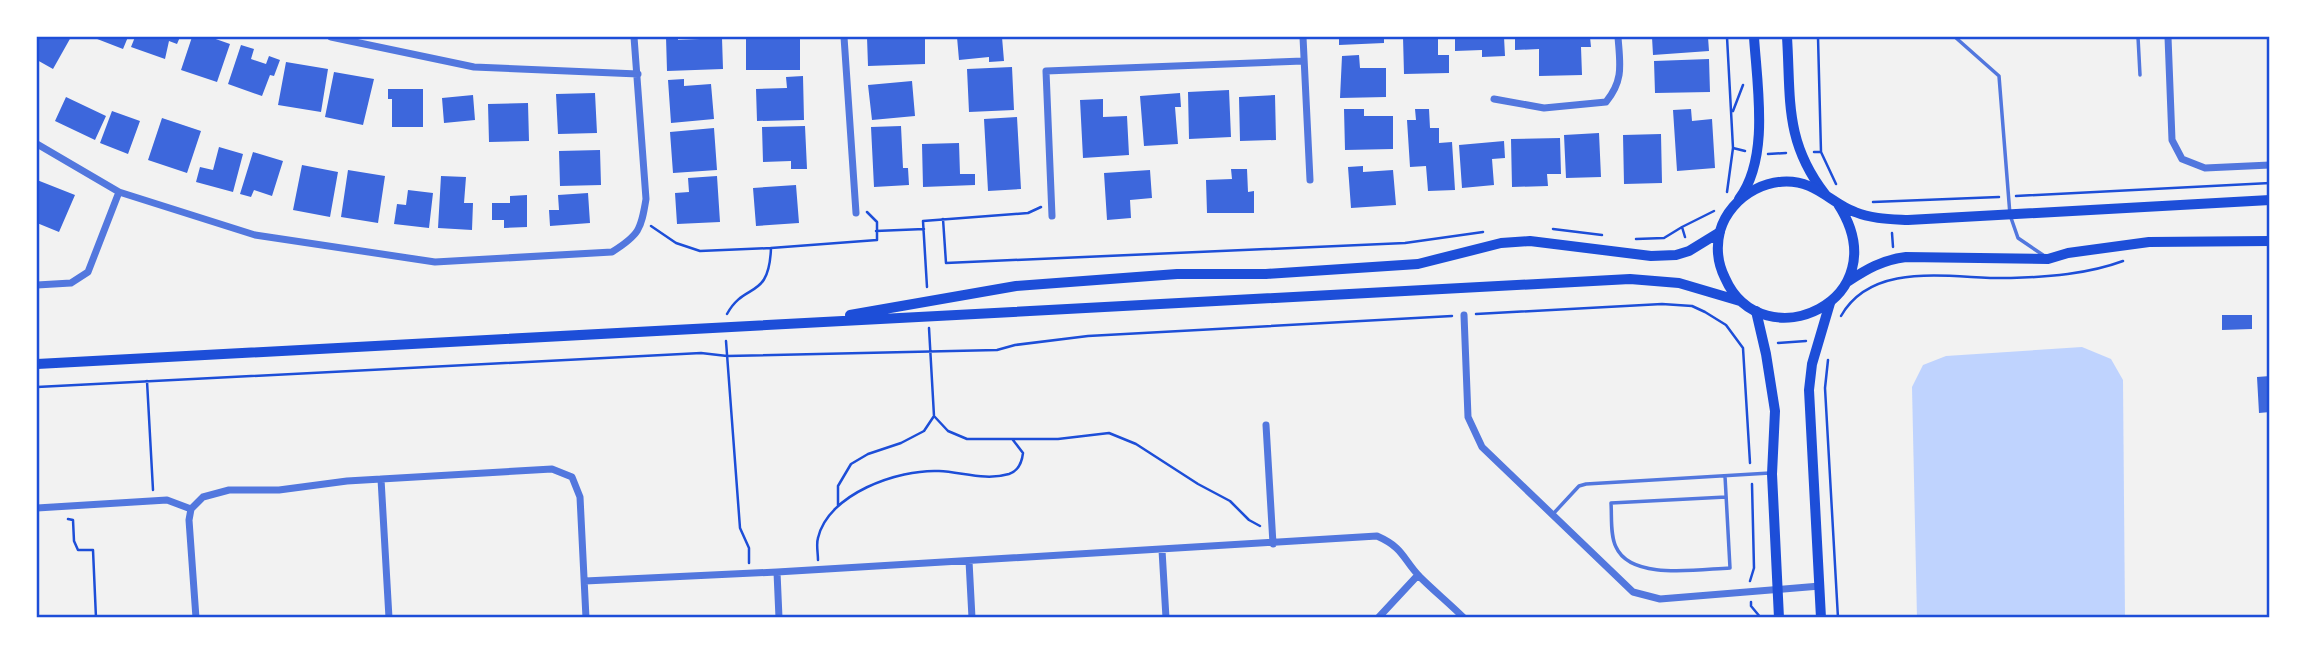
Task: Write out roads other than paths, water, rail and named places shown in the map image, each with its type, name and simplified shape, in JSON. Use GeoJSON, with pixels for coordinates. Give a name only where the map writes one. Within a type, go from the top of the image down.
{"type":"FeatureCollection","features":[{"type":"Feature","properties":{"kind":"main road"},"geometry":{"type":"LineString","coordinates":[[1754,37],[1759,116],[1757,155],[1753,174],[1745,191],[1724,210],[1718,251],[1728,286],[1740,300],[1755,311],[1774,317],[1794,318],[1813,313],[1830,303],[1847,282],[1872,265],[1894,258],[1933,256],[2048,259],[2068,253],[2149,242],[2270,241]]}},
{"type":"Feature","properties":{"kind":"main road"},"geometry":{"type":"LineString","coordinates":[[1787,37],[1792,122],[1800,153],[1814,180],[1825,194]]}},
{"type":"Feature","properties":{"kind":"main road"},"geometry":{"type":"LineString","coordinates":[[1724,210],[1764,185],[1785,181],[1806,184],[1857,213],[1908,220],[2270,200]]}},
{"type":"Feature","properties":{"kind":"main road"},"geometry":{"type":"LineString","coordinates":[[1838,204],[1849,222],[1855,242],[1854,262],[1847,282]]}},
{"type":"Feature","properties":{"kind":"main road"},"geometry":{"type":"LineString","coordinates":[[806,323],[1016,286],[1177,274],[1266,274],[1406,265],[1501,243],[1530,241],[1651,256],[1676,255],[1689,251],[1720,232]]}},
{"type":"Feature","properties":{"kind":"main road"},"geometry":{"type":"LineString","coordinates":[[37,364],[1630,279],[1692,286],[1740,300]]}},
{"type":"Feature","properties":{"kind":"main road"},"geometry":{"type":"LineString","coordinates":[[1821,618],[1809,390],[1812,364],[1830,303]]}},
{"type":"Feature","properties":{"kind":"main road"},"geometry":{"type":"LineString","coordinates":[[1755,311],[1764,345],[1775,411],[1773,473],[1779,618]]}},
{"type":"Feature","properties":{"kind":"street"},"geometry":{"type":"LineString","coordinates":[[331,37],[474,67],[638,74]]}},
{"type":"Feature","properties":{"kind":"street"},"geometry":{"type":"LineString","coordinates":[[37,144],[119,192],[255,236],[435,262],[612,251],[633,239],[643,220],[646,199],[634,37]]}},
{"type":"Feature","properties":{"kind":"street"},"geometry":{"type":"LineString","coordinates":[[844,37],[856,213]]}},
{"type":"Feature","properties":{"kind":"street"},"geometry":{"type":"LineString","coordinates":[[1303,37],[1310,180]]}},
{"type":"Feature","properties":{"kind":"street"},"geometry":{"type":"LineString","coordinates":[[1494,99],[1544,108],[1606,102],[1616,90],[1621,71],[1618,37]]}},
{"type":"Feature","properties":{"kind":"street"},"geometry":{"type":"LineString","coordinates":[[2168,37],[2172,141],[2182,159],[2205,168],[2270,164]]}},
{"type":"Feature","properties":{"kind":"street"},"geometry":{"type":"LineString","coordinates":[[1052,216],[1046,71],[1303,61]]}},
{"type":"Feature","properties":{"kind":"street"},"geometry":{"type":"LineString","coordinates":[[37,285],[71,283],[88,272],[119,192]]}},
{"type":"Feature","properties":{"kind":"street"},"geometry":{"type":"LineString","coordinates":[[1464,315],[1468,417],[1482,447],[1633,592],[1660,599],[1820,586]]}},
{"type":"Feature","properties":{"kind":"street"},"geometry":{"type":"LineString","coordinates":[[1266,425],[1273,544]]}},
{"type":"Feature","properties":{"kind":"street"},"geometry":{"type":"LineString","coordinates":[[196,618],[189,520],[191,509],[203,497],[229,490],[279,490],[347,481],[552,469],[572,477],[580,497],[586,618]]}},
{"type":"Feature","properties":{"kind":"street"},"geometry":{"type":"LineString","coordinates":[[381,479],[389,618]]}},
{"type":"Feature","properties":{"kind":"street"},"geometry":{"type":"LineString","coordinates":[[37,508],[167,500],[191,509]]}},
{"type":"Feature","properties":{"kind":"street"},"geometry":{"type":"LineString","coordinates":[[584,582],[1377,536],[1391,542],[1401,551],[1418,575],[1464,618]]}},
{"type":"Feature","properties":{"kind":"street"},"geometry":{"type":"LineString","coordinates":[[1162,550],[1166,618]]}},
{"type":"Feature","properties":{"kind":"street"},"geometry":{"type":"LineString","coordinates":[[969,561],[972,618]]}},
{"type":"Feature","properties":{"kind":"street"},"geometry":{"type":"LineString","coordinates":[[777,572],[779,618]]}},
{"type":"Feature","properties":{"kind":"street"},"geometry":{"type":"LineString","coordinates":[[1378,618],[1418,575]]}},
{"type":"Feature","properties":{"kind":"lane"},"geometry":{"type":"LineString","coordinates":[[1955,37],[1999,76],[2010,215],[2018,238],[2048,259]]}},
{"type":"Feature","properties":{"kind":"lane"},"geometry":{"type":"LineString","coordinates":[[2137,37],[2140,75]]}},
{"type":"Feature","properties":{"kind":"lane"},"geometry":{"type":"LineString","coordinates":[[1552,515],[1579,486],[1586,484],[1773,473]]}},
{"type":"Feature","properties":{"kind":"lane"},"geometry":{"type":"LineString","coordinates":[[1725,475],[1730,568],[1651,570],[1625,559],[1617,550],[1611,503],[1726,498]]}},
{"type":"Feature","properties":{"kind":"water"},"geometry":{"type":"Polygon","coordinates":[[[2082,347],[2111,359],[2123,380],[2125,618],[1917,618],[1912,387],[1923,365],[1946,356],[2082,347]]]}}]}
